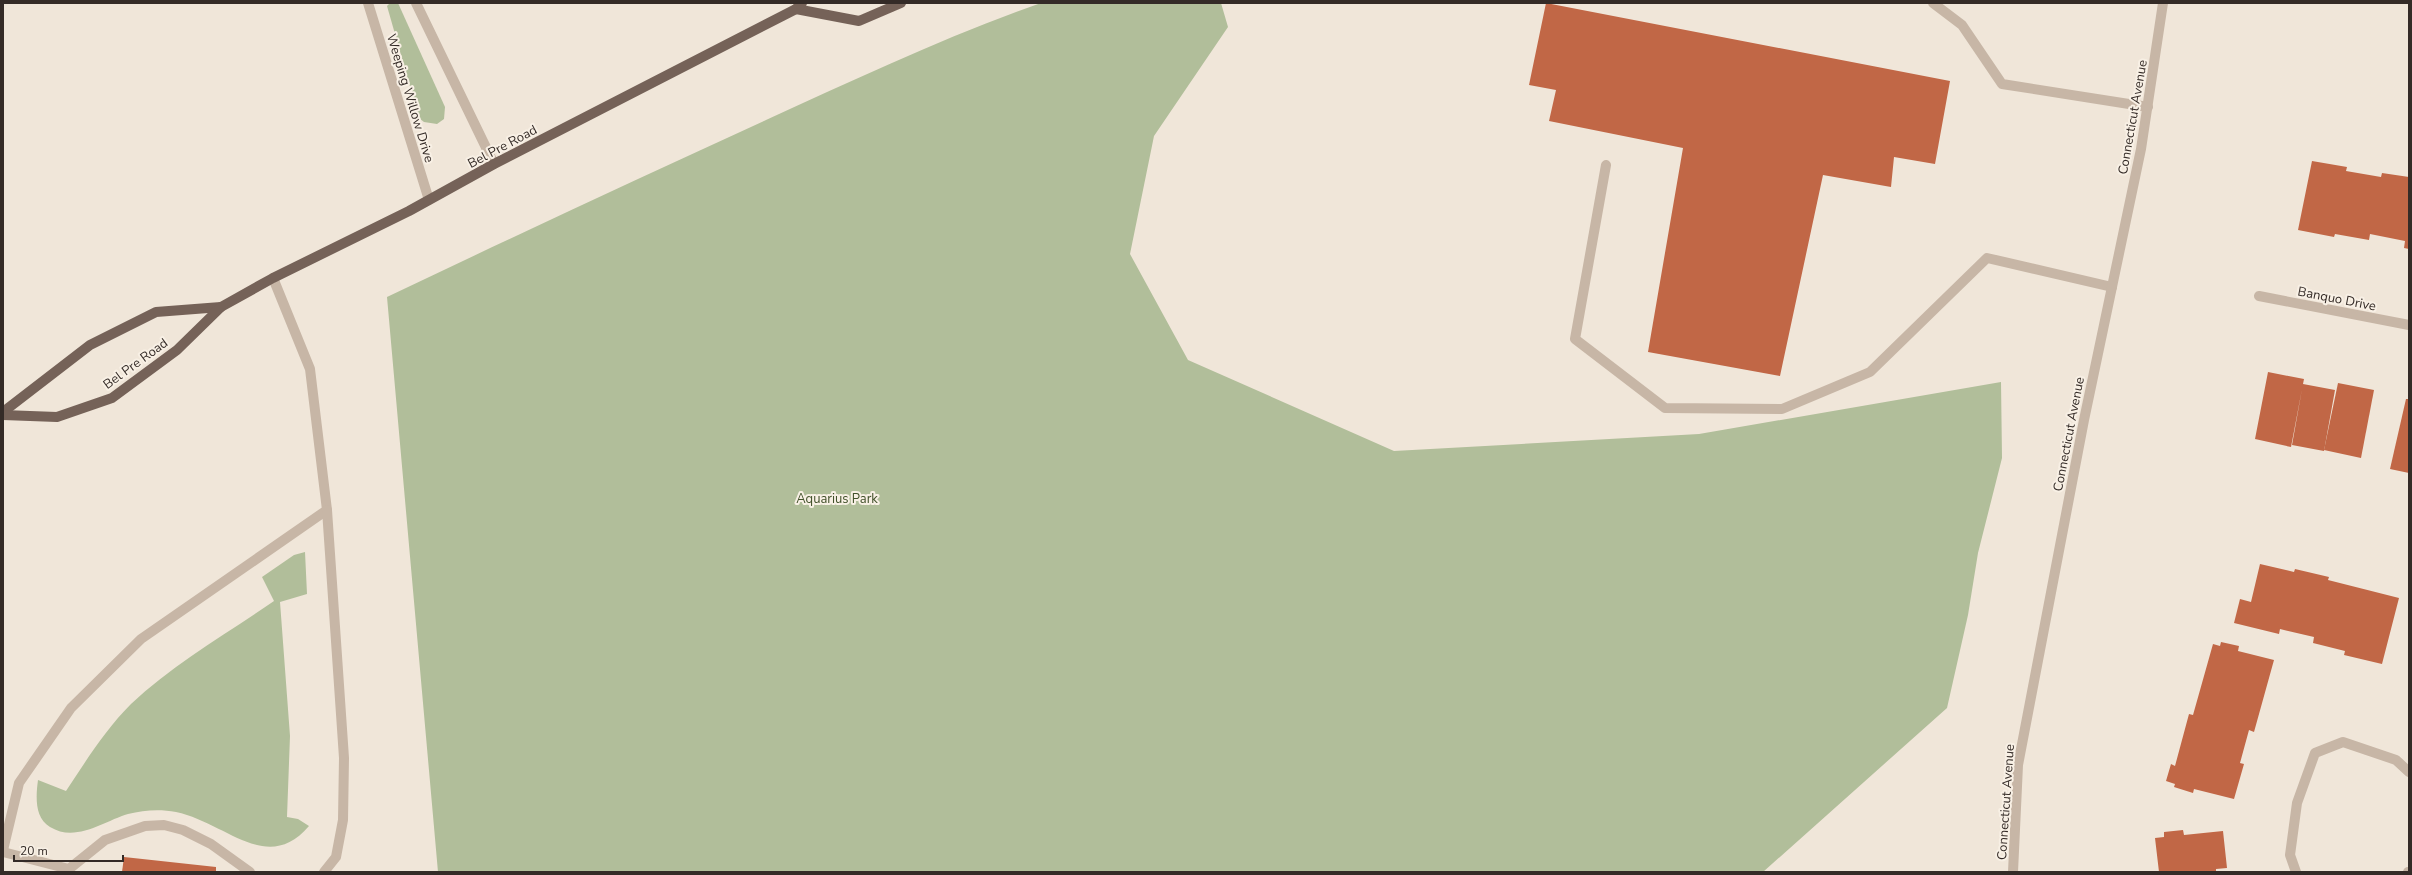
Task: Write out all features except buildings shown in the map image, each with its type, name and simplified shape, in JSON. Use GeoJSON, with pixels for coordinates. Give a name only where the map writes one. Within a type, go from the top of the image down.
{"type":"FeatureCollection","features":[{"type":"Feature","properties":{"kind":"main road","name":"Bel Pre Road"},"geometry":{"type":"LineString","coordinates":[[3,414],[57,417],[112,398],[177,350],[221,307],[273,278],[429,200],[494,164],[799,6],[859,21],[901,3]]}},
{"type":"Feature","properties":{"kind":"main road","name":"Bel Pre Road"},"geometry":{"type":"LineString","coordinates":[[3,414],[90,345],[156,312],[221,307]]}},
{"type":"Feature","properties":{"kind":"street","name":"Weeping Willow Drive"},"geometry":{"type":"LineString","coordinates":[[368,3],[429,200]]}},
{"type":"Feature","properties":{"kind":"street"},"geometry":{"type":"LineString","coordinates":[[416,3],[494,164]]}},
{"type":"Feature","properties":{"kind":"street"},"geometry":{"type":"LineString","coordinates":[[1933,3],[1962,26],[2002,84],[2148,107]]}},
{"type":"Feature","properties":{"kind":"street","name":"Connecticut Avenue"},"geometry":{"type":"LineString","coordinates":[[2013,872],[2018,765],[2084,420],[2141,148],[2163,3]]}},
{"type":"Feature","properties":{"kind":"street"},"geometry":{"type":"LineString","coordinates":[[1606,165],[1575,339],[1665,408],[1782,409],[1870,372],[1987,258],[2112,287]]}},
{"type":"Feature","properties":{"kind":"street"},"geometry":{"type":"LineString","coordinates":[[273,278],[310,369],[327,510],[344,758],[342,820],[336,857],[324,872]]}},
{"type":"Feature","properties":{"kind":"street","name":"Banquo Drive"},"geometry":{"type":"LineString","coordinates":[[2259,296],[2409,325]]}},
{"type":"Feature","properties":{"kind":"street"},"geometry":{"type":"LineString","coordinates":[[250,872],[211,844],[183,830],[164,825],[145,826],[105,840],[69,869],[3,851],[19,783],[70,708],[141,639],[327,510]]}},
{"type":"Feature","properties":{"kind":"street"},"geometry":{"type":"LineString","coordinates":[[2296,872],[2290,855],[2297,803],[2314,753],[2343,742],[2396,760],[2409,772]]}},
{"type":"Feature","properties":{"kind":"green space"},"geometry":{"type":"Polygon","coordinates":[[[390,3],[398,3],[445,107],[444,119],[437,124],[424,122],[419,118],[387,6],[390,3]]]}},
{"type":"Feature","properties":{"kind":"green space","name":"Aquarius Park"},"geometry":{"type":"Polygon","coordinates":[[[1041,3],[1221,3],[1228,27],[1154,136],[1130,254],[1188,360],[1394,451],[1699,434],[2001,382],[2002,458],[1978,553],[1968,615],[1947,708],[1763,872],[438,872],[387,297],[623,186],[868,74],[971,29],[1041,3]]]}},
{"type":"Feature","properties":{"kind":"green space"},"geometry":{"type":"Polygon","coordinates":[[[305,552],[307,594],[280,602],[290,736],[287,817],[298,819],[309,826],[293,840],[278,846],[262,846],[246,842],[195,818],[164,810],[152,810],[128,814],[80,832],[70,833],[60,831],[45,823],[41,818],[37,806],[38,780],[66,791],[104,735],[131,704],[147,689],[200,650],[274,601],[262,577],[294,555],[305,552]]]}}]}
